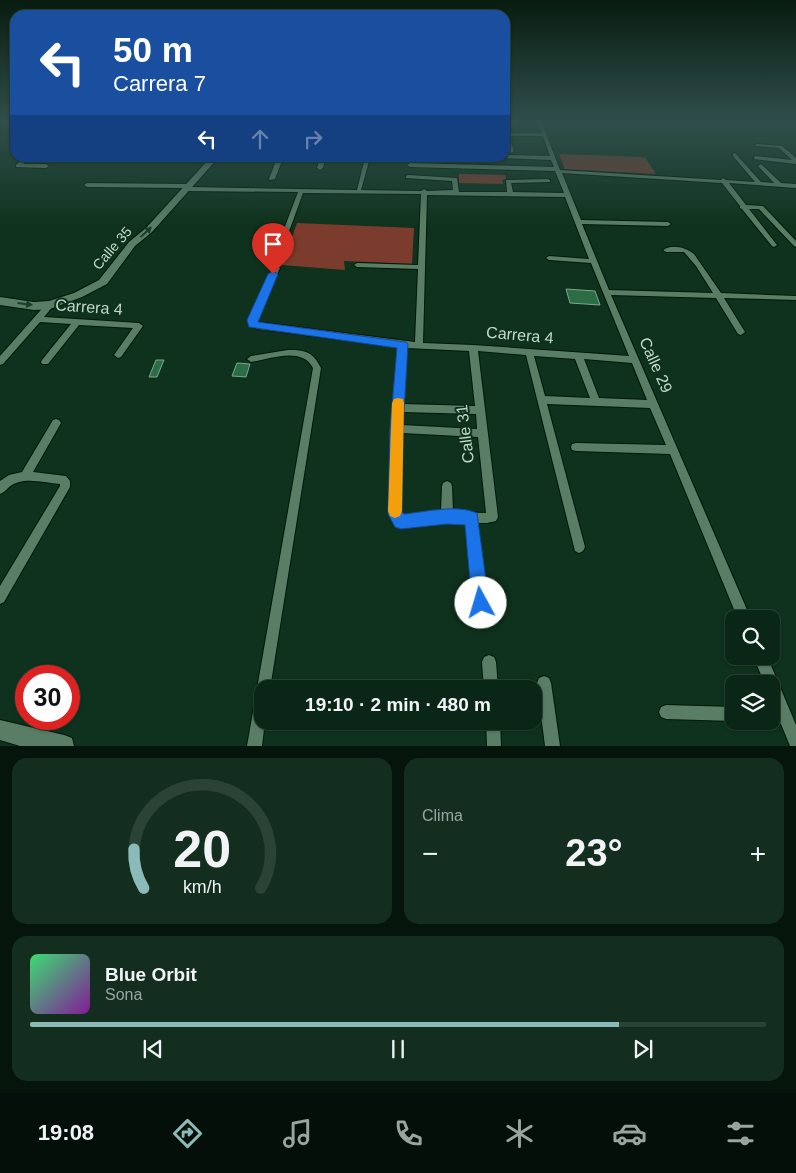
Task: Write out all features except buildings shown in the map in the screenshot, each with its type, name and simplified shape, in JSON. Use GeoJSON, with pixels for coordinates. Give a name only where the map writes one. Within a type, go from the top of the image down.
{"type":"FeatureCollection","features":[{"type":"Feature","properties":{"kind":"street"},"geometry":{"type":"LineString","coordinates":[[543,158],[552,158]]}},
{"type":"Feature","properties":{"kind":"street","name":"Calle 29"},"geometry":{"type":"LineString","coordinates":[[552,158],[634,360],[741,610]]}},
{"type":"Feature","properties":{"kind":"street"},"geometry":{"type":"LineString","coordinates":[[737,158],[758,182]]}},
{"type":"Feature","properties":{"kind":"street"},"geometry":{"type":"LineString","coordinates":[[756,158],[796,162]]}},
{"type":"Feature","properties":{"kind":"street"},"geometry":{"type":"LineString","coordinates":[[22,162],[18,166],[46,166]]}},
{"type":"Feature","properties":{"kind":"street","name":"Calle 35"},"geometry":{"type":"LineString","coordinates":[[0,362],[50,305],[78,295],[103,282],[132,244],[149,230],[210,162]]}},
{"type":"Feature","properties":{"kind":"street"},"geometry":{"type":"LineString","coordinates":[[272,179],[278,162]]}},
{"type":"Feature","properties":{"kind":"street"},"geometry":{"type":"LineString","coordinates":[[320,168],[321,162]]}},
{"type":"Feature","properties":{"kind":"street"},"geometry":{"type":"LineString","coordinates":[[359,190],[367,162]]}},
{"type":"Feature","properties":{"kind":"street"},"geometry":{"type":"LineString","coordinates":[[483,162],[484,167]]}},
{"type":"Feature","properties":{"kind":"street"},"geometry":{"type":"LineString","coordinates":[[410,165],[557,170],[796,186]]}},
{"type":"Feature","properties":{"kind":"street"},"geometry":{"type":"LineString","coordinates":[[761,166],[779,186]]}},
{"type":"Feature","properties":{"kind":"street"},"geometry":{"type":"LineString","coordinates":[[408,178],[455,179],[456,193]]}},
{"type":"Feature","properties":{"kind":"street"},"geometry":{"type":"LineString","coordinates":[[510,193],[508,180],[548,181]]}},
{"type":"Feature","properties":{"kind":"street"},"geometry":{"type":"LineString","coordinates":[[723,180],[774,245]]}},
{"type":"Feature","properties":{"kind":"street"},"geometry":{"type":"LineString","coordinates":[[87,185],[302,191],[381,191]]}},
{"type":"Feature","properties":{"kind":"street"},"geometry":{"type":"LineString","coordinates":[[318,188],[568,196]]}},
{"type":"Feature","properties":{"kind":"street"},"geometry":{"type":"LineString","coordinates":[[284,237],[302,191]]}},
{"type":"Feature","properties":{"kind":"street"},"geometry":{"type":"LineString","coordinates":[[419,346],[425,192]]}},
{"type":"Feature","properties":{"kind":"street"},"geometry":{"type":"LineString","coordinates":[[456,193],[568,196]]}},
{"type":"Feature","properties":{"kind":"street"},"geometry":{"type":"LineString","coordinates":[[742,206],[759,207],[796,245]]}},
{"type":"Feature","properties":{"kind":"street"},"geometry":{"type":"LineString","coordinates":[[578,222],[668,224]]}},
{"type":"Feature","properties":{"kind":"street"},"geometry":{"type":"LineString","coordinates":[[666,250],[682,250],[689,254],[719,296],[741,332]]}},
{"type":"Feature","properties":{"kind":"street"},"geometry":{"type":"LineString","coordinates":[[549,258],[594,262]]}},
{"type":"Feature","properties":{"kind":"street"},"geometry":{"type":"LineString","coordinates":[[357,265],[421,267]]}},
{"type":"Feature","properties":{"kind":"street","name":"Carrera 4"},"geometry":{"type":"LineString","coordinates":[[276,268],[252,320],[253,324],[419,346],[473,348],[634,360]]}},
{"type":"Feature","properties":{"kind":"street"},"geometry":{"type":"LineString","coordinates":[[607,292],[796,298]]}},
{"type":"Feature","properties":{"kind":"street","name":"Carrera 4"},"geometry":{"type":"LineString","coordinates":[[0,301],[34,306],[50,305]]}},
{"type":"Feature","properties":{"kind":"street","name":"Carrera 4"},"geometry":{"type":"LineString","coordinates":[[37,319],[139,326]]}},
{"type":"Feature","properties":{"kind":"street"},"geometry":{"type":"LineString","coordinates":[[44,362],[77,322]]}},
{"type":"Feature","properties":{"kind":"street"},"geometry":{"type":"LineString","coordinates":[[118,355],[139,326]]}},
{"type":"Feature","properties":{"kind":"street"},"geometry":{"type":"LineString","coordinates":[[403,344],[397,429],[395,514],[401,522],[447,517],[472,518],[481,603]]}},
{"type":"Feature","properties":{"kind":"street","name":"Calle 31"},"geometry":{"type":"LineString","coordinates":[[472,518],[492,517],[473,348]]}},
{"type":"Feature","properties":{"kind":"street"},"geometry":{"type":"LineString","coordinates":[[251,359],[299,352],[312,358],[317,368],[265,680]]}},
{"type":"Feature","properties":{"kind":"street"},"geometry":{"type":"LineString","coordinates":[[529,352],[579,547]]}},
{"type":"Feature","properties":{"kind":"street"},"geometry":{"type":"LineString","coordinates":[[579,357],[596,402]]}},
{"type":"Feature","properties":{"kind":"street"},"geometry":{"type":"LineString","coordinates":[[542,400],[654,404]]}},
{"type":"Feature","properties":{"kind":"street"},"geometry":{"type":"LineString","coordinates":[[398,408],[480,410]]}},
{"type":"Feature","properties":{"kind":"street"},"geometry":{"type":"LineString","coordinates":[[27,476],[27,472],[56,423]]}},
{"type":"Feature","properties":{"kind":"street"},"geometry":{"type":"LineString","coordinates":[[397,429],[483,433]]}},
{"type":"Feature","properties":{"kind":"street"},"geometry":{"type":"LineString","coordinates":[[576,447],[674,450]]}},
{"type":"Feature","properties":{"kind":"street"},"geometry":{"type":"LineString","coordinates":[[0,489],[11,478],[27,476],[62,479],[65,482],[65,487],[0,598]]}},
{"type":"Feature","properties":{"kind":"street"},"geometry":{"type":"LineString","coordinates":[[447,486],[447,517]]}},
{"type":"Feature","properties":{"kind":"street"},"geometry":{"type":"LineString","coordinates":[[489,662],[490,680]]}},
{"type":"Feature","properties":{"kind":"street"},"geometry":{"type":"LineString","coordinates":[[544,683],[553,746]]}},
{"type":"Feature","properties":{"kind":"street"},"geometry":{"type":"LineString","coordinates":[[666,712],[725,714]]}},
{"type":"Feature","properties":{"kind":"street"},"geometry":{"type":"LineString","coordinates":[[780,719],[796,743]]}},
{"type":"Feature","properties":{"kind":"street"},"geometry":{"type":"LineString","coordinates":[[0,730],[64,746]]}},
{"type":"Feature","properties":{"kind":"street"},"geometry":{"type":"LineString","coordinates":[[254,746],[256,730]]}},
{"type":"Feature","properties":{"kind":"street"},"geometry":{"type":"LineString","coordinates":[[493,730],[494,746]]}},
{"type":"Feature","properties":{"kind":"shaded area"},"geometry":{"type":"Polygon","coordinates":[[[561,158],[646,158],[656,174],[565,169],[561,158]]]}},
{"type":"Feature","properties":{"kind":"shaded area"},"geometry":{"type":"Polygon","coordinates":[[[459,174],[505,175],[506,179],[502,180],[503,184],[459,183],[459,174]]]}},
{"type":"Feature","properties":{"kind":"shaded area"},"geometry":{"type":"Polygon","coordinates":[[[297,223],[414,228],[412,264],[344,261],[345,270],[282,265],[297,223]]]}},
{"type":"Feature","properties":{"kind":"slow traffic"},"geometry":{"type":"LineString","coordinates":[[395,511],[398,403]]}},
{"type":"Feature","properties":{"kind":"route"},"geometry":{"type":"LineString","coordinates":[[273,274],[252,320],[253,324],[403,344],[397,429],[395,514],[401,522],[447,517],[472,518],[481,603]]}}]}
